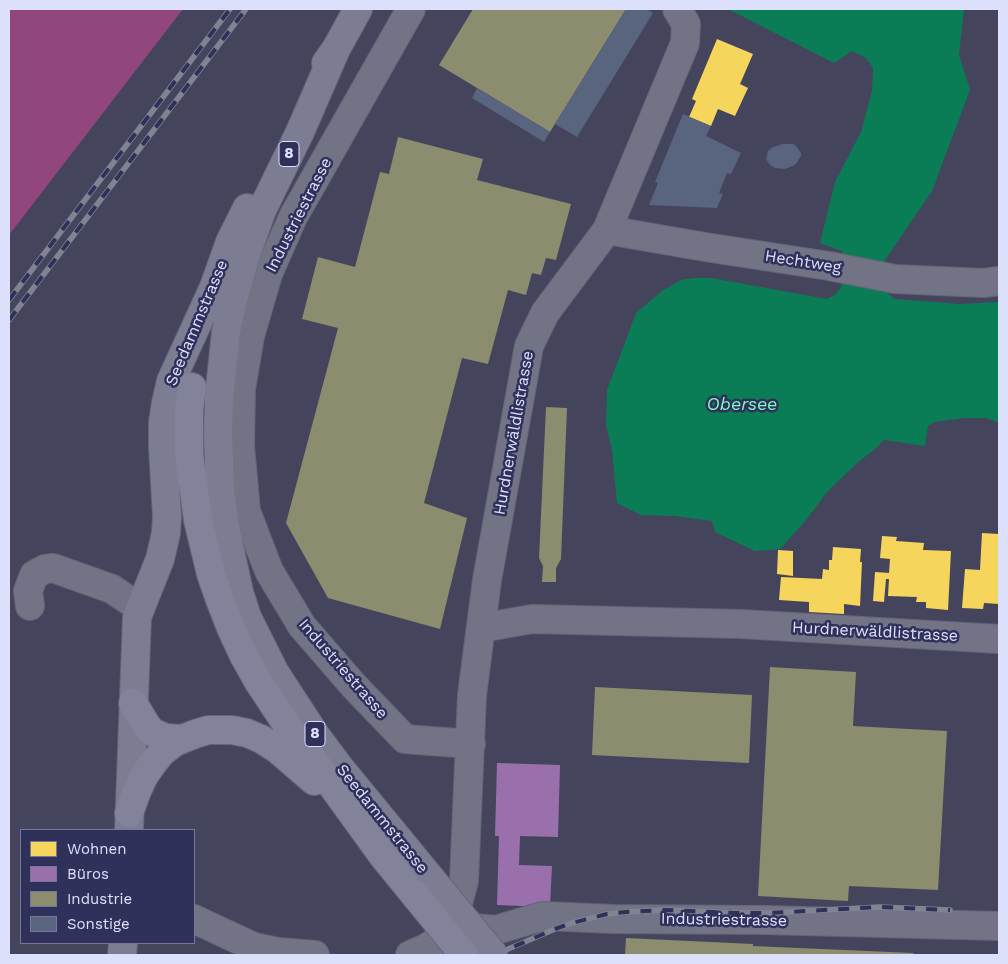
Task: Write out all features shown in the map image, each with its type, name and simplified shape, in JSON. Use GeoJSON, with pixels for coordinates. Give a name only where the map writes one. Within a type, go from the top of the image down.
{"type":"FeatureCollection","features":[{"type":"Feature","properties":{"kind":"highway"},"geometry":{"type":"LineString","coordinates":[[192,387],[189,409],[189,454],[198,520],[212,574],[231,628],[244,656],[295,737],[383,856]]}},
{"type":"Feature","properties":{"kind":"highway"},"geometry":{"type":"LineString","coordinates":[[133,703],[152,732],[166,738],[182,739]]}},
{"type":"Feature","properties":{"kind":"highway"},"geometry":{"type":"LineString","coordinates":[[129,822],[137,791],[144,776],[162,752],[175,742],[208,730],[221,729],[247,733],[261,738],[277,749],[311,779],[383,856],[423,887],[464,955]]}},
{"type":"Feature","properties":{"kind":"main road","name":"Seedammstrasse"},"geometry":{"type":"LineString","coordinates":[[129,822],[137,617],[160,559],[166,533],[163,422],[171,381],[214,287],[230,242],[256,188],[263,168],[288,120],[336,49],[358,9]]}},
{"type":"Feature","properties":{"kind":"main road","name":"Seedammstrasse"},"geometry":{"type":"LineString","coordinates":[[336,49],[300,132],[262,210],[244,260],[232,303],[224,348],[219,398],[218,434],[220,492],[230,551],[239,592],[247,617],[275,673],[312,730],[423,887],[494,955]]}},
{"type":"Feature","properties":{"kind":"main road"},"geometry":{"type":"LineString","coordinates":[[192,387],[203,321],[214,287]]}},
{"type":"Feature","properties":{"kind":"street","name":"Industriestrasse"},"geometry":{"type":"LineString","coordinates":[[411,9],[293,218],[268,274],[250,336],[241,389],[240,446],[246,511],[269,571],[302,626],[354,686],[405,739],[471,744]]}},
{"type":"Feature","properties":{"kind":"street","name":"Hurdnerwäldlistrasse"},"geometry":{"type":"LineString","coordinates":[[452,926],[464,881],[472,695],[487,580],[529,346],[544,313],[607,230],[685,43],[686,24],[677,9]]}},
{"type":"Feature","properties":{"kind":"street","name":"Hechtweg"},"geometry":{"type":"LineString","coordinates":[[607,230],[829,266],[895,279],[983,283],[999,281]]}},
{"type":"Feature","properties":{"kind":"street"},"geometry":{"type":"LineString","coordinates":[[30,606],[28,591],[34,575],[45,569],[53,568],[112,589],[140,608]]}},
{"type":"Feature","properties":{"kind":"street","name":"Hurdnerwäldlistrasse"},"geometry":{"type":"LineString","coordinates":[[481,628],[532,619],[741,624],[999,639]]}},
{"type":"Feature","properties":{"kind":"street","name":"Industriestrasse"},"geometry":{"type":"LineString","coordinates":[[452,926],[496,930],[543,916],[999,926]]}},
{"type":"Feature","properties":{"kind":"street"},"geometry":{"type":"LineString","coordinates":[[195,919],[254,947],[278,952],[315,955]]}},
{"type":"Feature","properties":{"kind":"street"},"geometry":{"type":"LineString","coordinates":[[410,955],[424,950],[452,926]]}},
{"type":"Feature","properties":{"kind":"shaded area"},"geometry":{"type":"Polygon","coordinates":[[[9,9],[183,9],[9,235],[9,9]]]}},
{"type":"Feature","properties":{"kind":"water","name":"Obersee"},"geometry":{"type":"Polygon","coordinates":[[[728,9],[964,9],[959,55],[970,90],[932,191],[885,260],[885,290],[894,299],[959,304],[999,302],[999,423],[986,418],[964,418],[935,422],[928,426],[925,446],[884,440],[827,492],[806,520],[780,549],[755,551],[715,532],[712,521],[675,516],[641,515],[617,503],[612,450],[606,425],[607,390],[636,313],[662,291],[681,280],[695,278],[711,278],[827,299],[836,294],[841,287],[845,262],[842,251],[820,243],[835,182],[861,132],[872,91],[873,68],[866,58],[852,51],[834,63],[728,9]]]}},
{"type":"Feature","properties":{"kind":"building: Wohnen"},"geometry":{"type":"Polygon","coordinates":[[[717,39],[753,54],[740,84],[748,88],[735,116],[718,109],[711,126],[689,117],[696,101],[692,99],[717,39]]]}},
{"type":"Feature","properties":{"kind":"building: Wohnen"},"geometry":{"type":"Polygon","coordinates":[[[982,533],[999,534],[999,604],[984,603],[983,609],[962,608],[965,569],[980,570],[982,533]]]}},
{"type":"Feature","properties":{"kind":"building: Wohnen"},"geometry":{"type":"Polygon","coordinates":[[[882,536],[897,537],[896,541],[924,543],[923,550],[951,551],[948,610],[926,608],[926,602],[916,602],[917,597],[888,596],[889,579],[886,579],[884,602],[873,601],[875,572],[889,573],[890,559],[880,558],[882,536]]]}},
{"type":"Feature","properties":{"kind":"building: Wohnen"},"geometry":{"type":"Polygon","coordinates":[[[833,547],[861,549],[860,606],[844,604],[844,614],[809,612],[809,602],[779,600],[781,577],[822,579],[823,569],[829,570],[829,560],[832,560],[833,547]]]}},
{"type":"Feature","properties":{"kind":"building: Wohnen"},"geometry":{"type":"Polygon","coordinates":[[[778,550],[793,551],[793,576],[777,574],[778,550]]]}},
{"type":"Feature","properties":{"kind":"building: Büros"},"geometry":{"type":"Polygon","coordinates":[[[497,763],[560,765],[558,837],[520,836],[519,865],[552,866],[550,907],[497,905],[499,836],[495,836],[497,763]]]}},
{"type":"Feature","properties":{"kind":"building: Industrie"},"geometry":{"type":"Polygon","coordinates":[[[473,9],[626,9],[550,132],[439,65],[473,9]]]}},
{"type":"Feature","properties":{"kind":"building: Industrie"},"geometry":{"type":"Polygon","coordinates":[[[398,137],[483,159],[477,180],[571,204],[556,260],[546,258],[541,275],[532,273],[526,295],[508,290],[488,364],[462,358],[424,503],[467,518],[440,629],[328,598],[286,523],[338,328],[302,319],[318,257],[355,267],[380,172],[389,174],[398,137]]]}},
{"type":"Feature","properties":{"kind":"building: Industrie"},"geometry":{"type":"Polygon","coordinates":[[[546,407],[567,408],[561,559],[556,568],[556,582],[542,582],[543,566],[539,558],[546,407]]]}},
{"type":"Feature","properties":{"kind":"building: Industrie"},"geometry":{"type":"Polygon","coordinates":[[[770,667],[856,672],[853,726],[947,731],[938,890],[849,886],[848,901],[758,896],[770,667]]]}},
{"type":"Feature","properties":{"kind":"building: Industrie"},"geometry":{"type":"Polygon","coordinates":[[[595,687],[752,695],[749,763],[592,755],[595,687]]]}},
{"type":"Feature","properties":{"kind":"building: Industrie"},"geometry":{"type":"Polygon","coordinates":[[[626,938],[913,953],[914,955],[625,955],[626,938]]]}},
{"type":"Feature","properties":{"kind":"building: Sonstige"},"geometry":{"type":"Polygon","coordinates":[[[626,9],[646,9],[653,13],[577,137],[555,124],[626,9]]]}},
{"type":"Feature","properties":{"kind":"building: Sonstige"},"geometry":{"type":"Polygon","coordinates":[[[477,88],[550,132],[544,142],[472,98],[477,88]]]}},
{"type":"Feature","properties":{"kind":"building: Sonstige"},"geometry":{"type":"Polygon","coordinates":[[[683,114],[711,126],[706,136],[741,153],[731,174],[727,173],[719,193],[723,194],[717,208],[649,205],[658,183],[655,182],[683,114]]]}},
{"type":"Feature","properties":{"kind":"building: Sonstige"},"geometry":{"type":"Polygon","coordinates":[[[793,144],[796,146],[801,156],[795,165],[785,169],[775,168],[766,159],[768,151],[773,147],[793,144]]]}},
{"type":"Feature","properties":{"kind":"railway"},"geometry":{"type":"LineString","coordinates":[[9,300],[230,9]]}},
{"type":"Feature","properties":{"kind":"railway"},"geometry":{"type":"LineString","coordinates":[[9,320],[246,9]]}},
{"type":"Feature","properties":{"kind":"railway"},"geometry":{"type":"LineString","coordinates":[[494,955],[572,923],[607,914],[626,912],[665,910],[769,913],[880,907],[950,910]]}}]}
